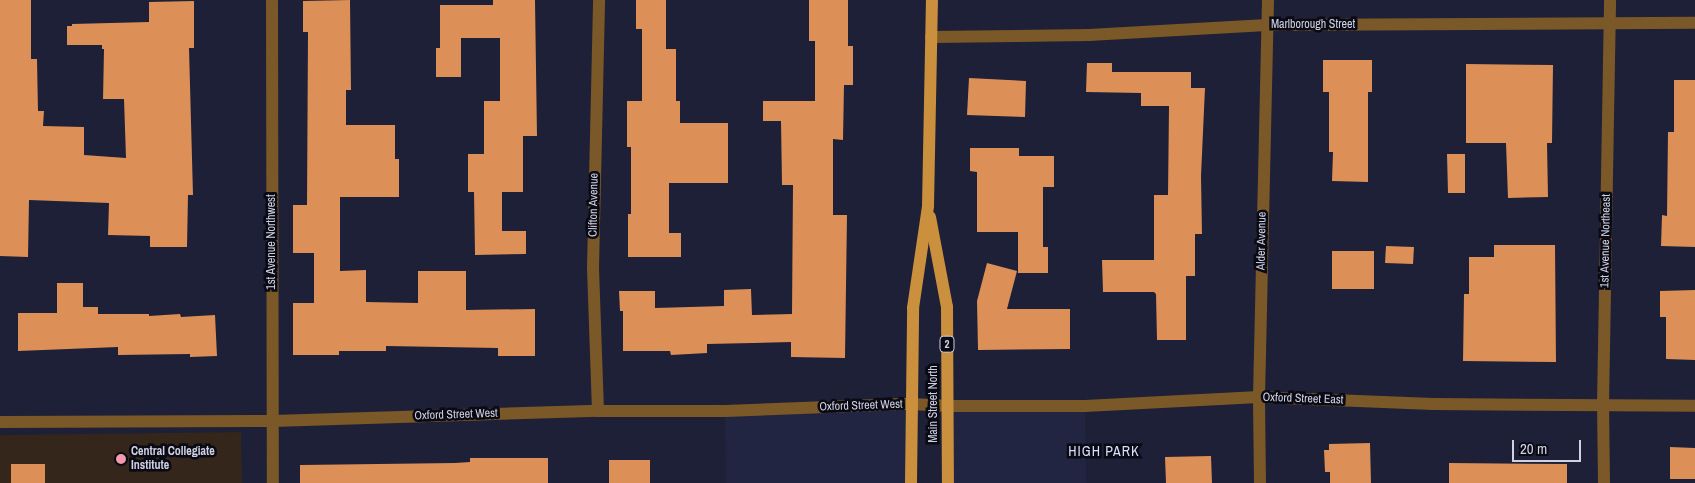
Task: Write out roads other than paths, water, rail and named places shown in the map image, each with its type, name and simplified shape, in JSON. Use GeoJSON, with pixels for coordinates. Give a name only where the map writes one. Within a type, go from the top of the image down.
{"type":"FeatureCollection","features":[{"type":"Feature","properties":{"kind":"main road","name":"Main Street North"},"geometry":{"type":"LineString","coordinates":[[911,483],[913,308],[928,206],[932,0]]}},
{"type":"Feature","properties":{"kind":"main road","name":"Main Street North"},"geometry":{"type":"LineString","coordinates":[[928,206],[947,307],[948,483]]}},
{"type":"Feature","properties":{"kind":"street","name":"1st Avenue Northwest"},"geometry":{"type":"LineString","coordinates":[[272,0],[273,483]]}},
{"type":"Feature","properties":{"kind":"street","name":"Clifton Avenue"},"geometry":{"type":"LineString","coordinates":[[598,0],[593,268],[598,411]]}},
{"type":"Feature","properties":{"kind":"street","name":"Alder Avenue"},"geometry":{"type":"LineString","coordinates":[[1260,483],[1266,25],[1268,0]]}},
{"type":"Feature","properties":{"kind":"street","name":"1st Avenue Northeast"},"geometry":{"type":"LineString","coordinates":[[1604,483],[1603,405],[1610,0]]}},
{"type":"Feature","properties":{"kind":"street","name":"Marlborough Street"},"geometry":{"type":"LineString","coordinates":[[931,36],[1089,35],[1266,25],[1437,26],[1610,22],[1695,23]]}},
{"type":"Feature","properties":{"kind":"street","name":"Oxford Street East"},"geometry":{"type":"LineString","coordinates":[[911,404],[949,406],[1085,406],[1260,397],[1434,404],[1695,406]]}},
{"type":"Feature","properties":{"kind":"street","name":"Oxford Street West"},"geometry":{"type":"LineString","coordinates":[[0,422],[273,421],[598,411],[725,411],[911,404]]}},
{"type":"Feature","properties":{"kind":"place","name":"Central Collegiate Institute"},"geometry":{"type":"Point","coordinates":[121,459]}},
{"type":"Feature","properties":{"kind":"district","name":"HIGH PARK"},"geometry":{"type":"Point","coordinates":[1104,451]}}]}
